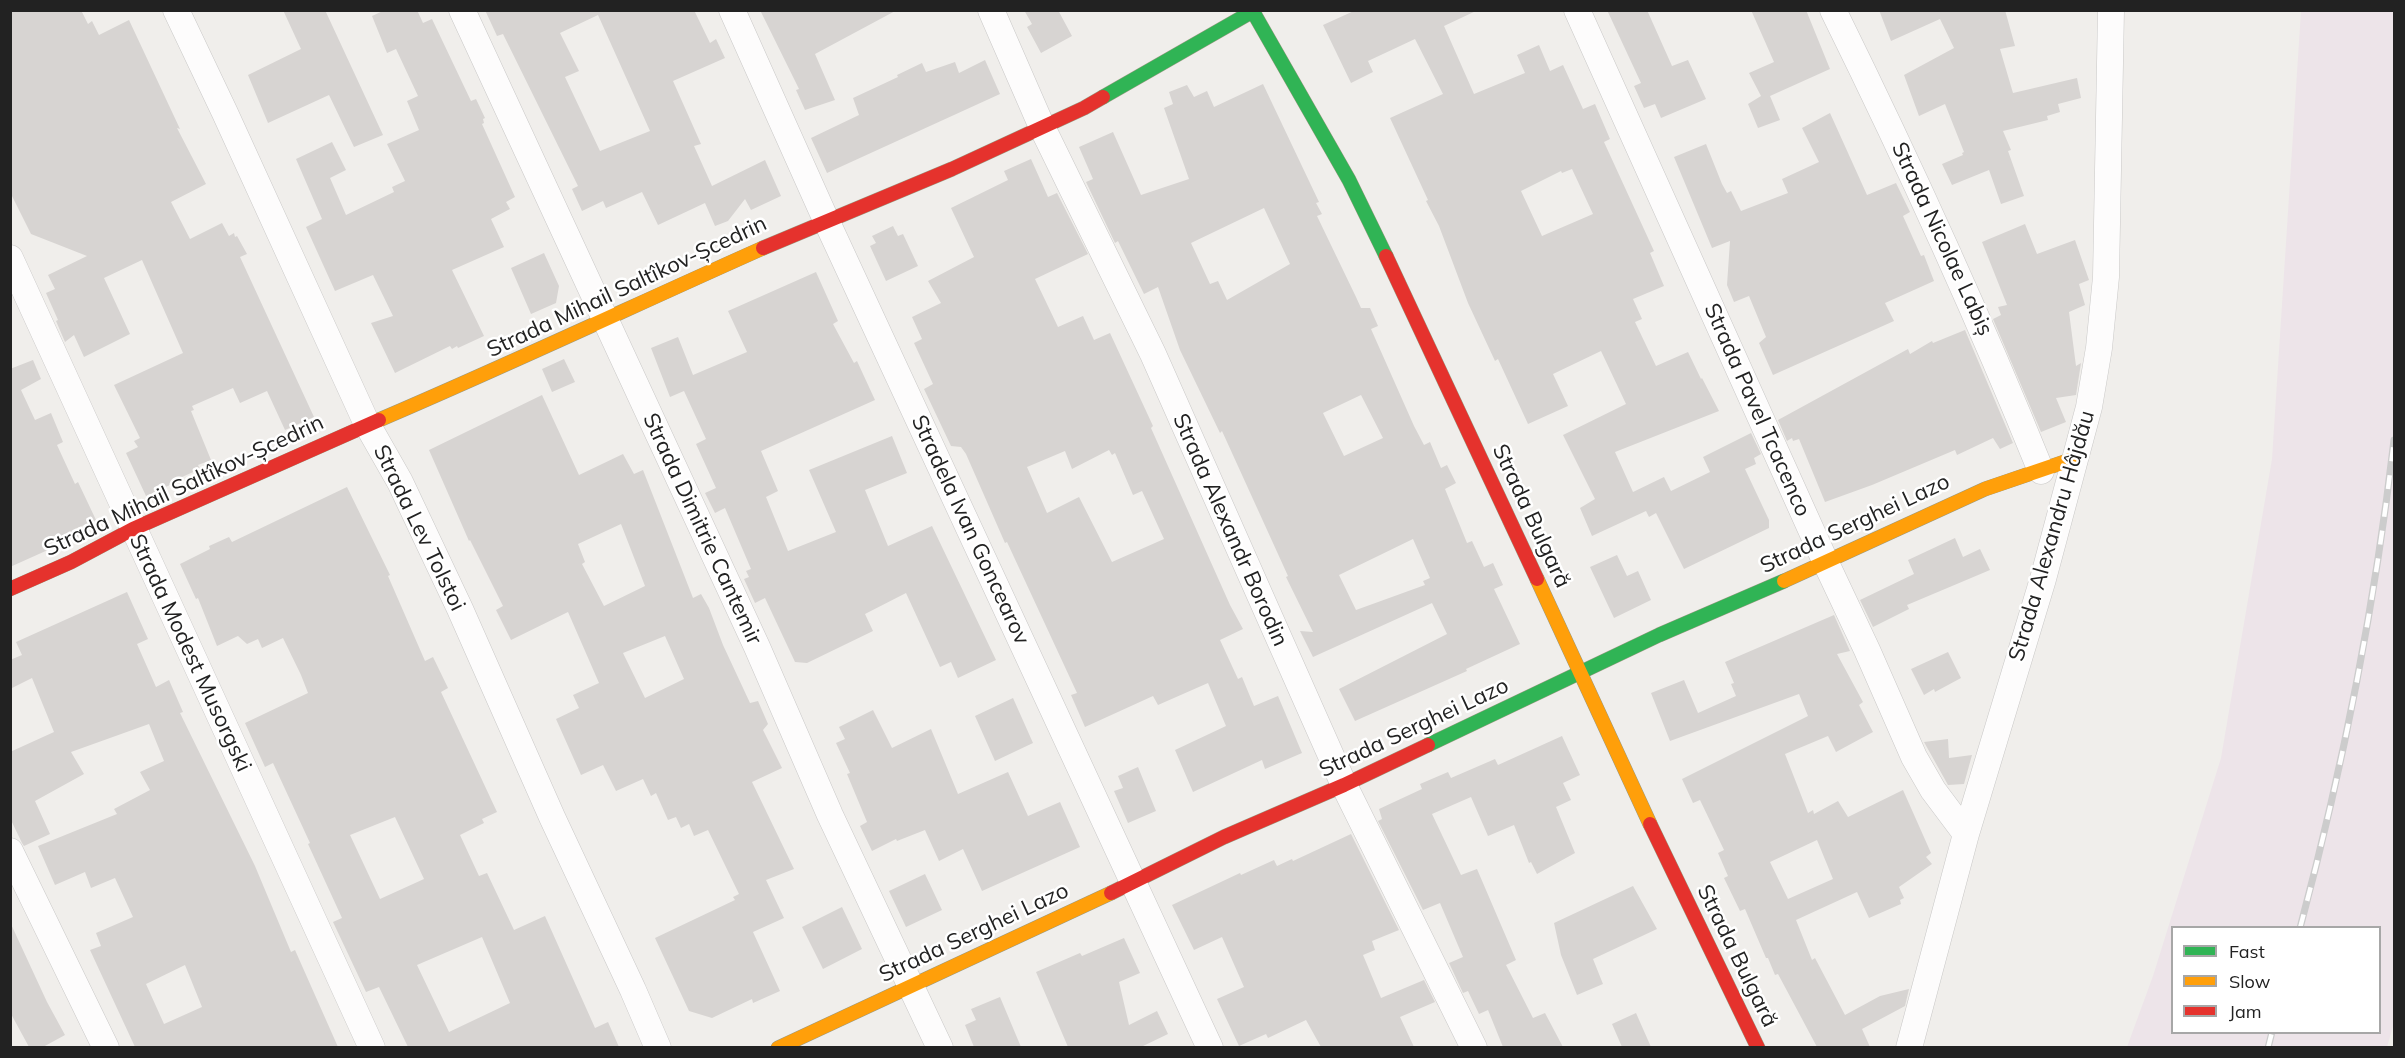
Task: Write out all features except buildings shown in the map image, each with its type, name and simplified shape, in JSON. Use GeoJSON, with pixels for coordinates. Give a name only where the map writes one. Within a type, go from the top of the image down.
{"type":"FeatureCollection","features":[{"type":"Feature","properties":{"kind":"street","name":"Strada Lev Tolstoi"},"geometry":{"type":"LineString","coordinates":[[176,10],[367,424],[400,482],[460,609],[657,1047]]}},
{"type":"Feature","properties":{"kind":"street","name":"Strada Dimitrie Cantemir"},"geometry":{"type":"LineString","coordinates":[[462,10],[757,647],[830,815],[940,1047]]}},
{"type":"Feature","properties":{"kind":"street","name":"Stradela Ivan Goncearov"},"geometry":{"type":"LineString","coordinates":[[732,10],[826,220],[1210,1047]]}},
{"type":"Feature","properties":{"kind":"street","name":"Strada Alexandr Borodin"},"geometry":{"type":"LineString","coordinates":[[991,10],[1042,127],[1153,354],[1344,785],[1474,1047]]}},
{"type":"Feature","properties":{"kind":"street","name":"Strada Pavel Tcacenco"},"geometry":{"type":"LineString","coordinates":[[1577,10],[1914,757],[1933,790],[1966,834]]}},
{"type":"Feature","properties":{"kind":"street","name":"Strada Nicolae Labiș"},"geometry":{"type":"LineString","coordinates":[[1833,10],[1925,200],[1986,335],[2041,471]]}},
{"type":"Feature","properties":{"kind":"street","name":"Strada Alexandru Hâjdău"},"geometry":{"type":"LineString","coordinates":[[1909,1047],[1966,834],[2043,579],[2073,459],[2089,407],[2106,277],[2111,10]]}},
{"type":"Feature","properties":{"kind":"street","name":"Strada Mihail Saltîkov-Șcedrin"},"geometry":{"type":"LineString","coordinates":[[10,589],[71,562],[133,529],[367,424],[467,383],[605,318],[826,220],[952,170],[1117,91],[1253,11]]}},
{"type":"Feature","properties":{"kind":"street","name":"Strada Bulgară"},"geometry":{"type":"LineString","coordinates":[[1253,11],[1354,190],[1429,344],[1580,673],[1758,1047]]}},
{"type":"Feature","properties":{"kind":"street","name":"Strada Modest Musorgski"},"geometry":{"type":"LineString","coordinates":[[10,258],[372,1047]]}},
{"type":"Feature","properties":{"kind":"street","name":"Strada Serghei Lazo"},"geometry":{"type":"LineString","coordinates":[[777,1047],[1133,883],[1224,837],[1344,785],[1659,635],[1826,563],[1905,524],[1985,489],[2073,459]]}},
{"type":"Feature","properties":{"kind":"street"},"geometry":{"type":"LineString","coordinates":[[10,851],[106,1047]]}},
{"type":"Feature","properties":{"kind":"shaded area"},"geometry":{"type":"Polygon","coordinates":[[[2301,11],[2394,11],[2394,1023],[2387,1047],[2127,1047],[2153,976],[2221,758],[2272,459],[2301,11]]]}},
{"type":"Feature","properties":{"kind":"railway"},"geometry":{"type":"LineString","coordinates":[[2301,926],[2316,868],[2356,686],[2377,563],[2394,440]]}},
{"type":"Feature","properties":{"kind":"railway"},"geometry":{"type":"LineString","coordinates":[[2268,1048],[2272,1034]]}},
{"type":"Feature","properties":{"kind":"traffic: fast"},"geometry":{"type":"LineString","coordinates":[[1252,10],[1349,180],[1386,256]]}},
{"type":"Feature","properties":{"kind":"traffic: fast"},"geometry":{"type":"LineString","coordinates":[[1103,97],[1255,10]]}},
{"type":"Feature","properties":{"kind":"traffic: fast"},"geometry":{"type":"LineString","coordinates":[[1428,745],[1659,635],[1784,581]]}},
{"type":"Feature","properties":{"kind":"traffic: slow"},"geometry":{"type":"LineString","coordinates":[[379,420],[763,248]]}},
{"type":"Feature","properties":{"kind":"traffic: slow"},"geometry":{"type":"LineString","coordinates":[[1784,581],[1985,489],[2073,459]]}},
{"type":"Feature","properties":{"kind":"traffic: slow"},"geometry":{"type":"LineString","coordinates":[[1537,579],[1650,824]]}},
{"type":"Feature","properties":{"kind":"traffic: slow"},"geometry":{"type":"LineString","coordinates":[[778,1048],[1111,893]]}},
{"type":"Feature","properties":{"kind":"traffic: jam"},"geometry":{"type":"LineString","coordinates":[[763,248],[952,169],[1103,97]]}},
{"type":"Feature","properties":{"kind":"traffic: jam"},"geometry":{"type":"LineString","coordinates":[[1386,256],[1537,579]]}},
{"type":"Feature","properties":{"kind":"traffic: jam"},"geometry":{"type":"LineString","coordinates":[[10,589],[71,562],[133,529],[379,420]]}},
{"type":"Feature","properties":{"kind":"traffic: jam"},"geometry":{"type":"LineString","coordinates":[[1111,893],[1224,837],[1344,785],[1428,745]]}},
{"type":"Feature","properties":{"kind":"traffic: jam"},"geometry":{"type":"LineString","coordinates":[[1650,824],[1758,1048]]}}]}
